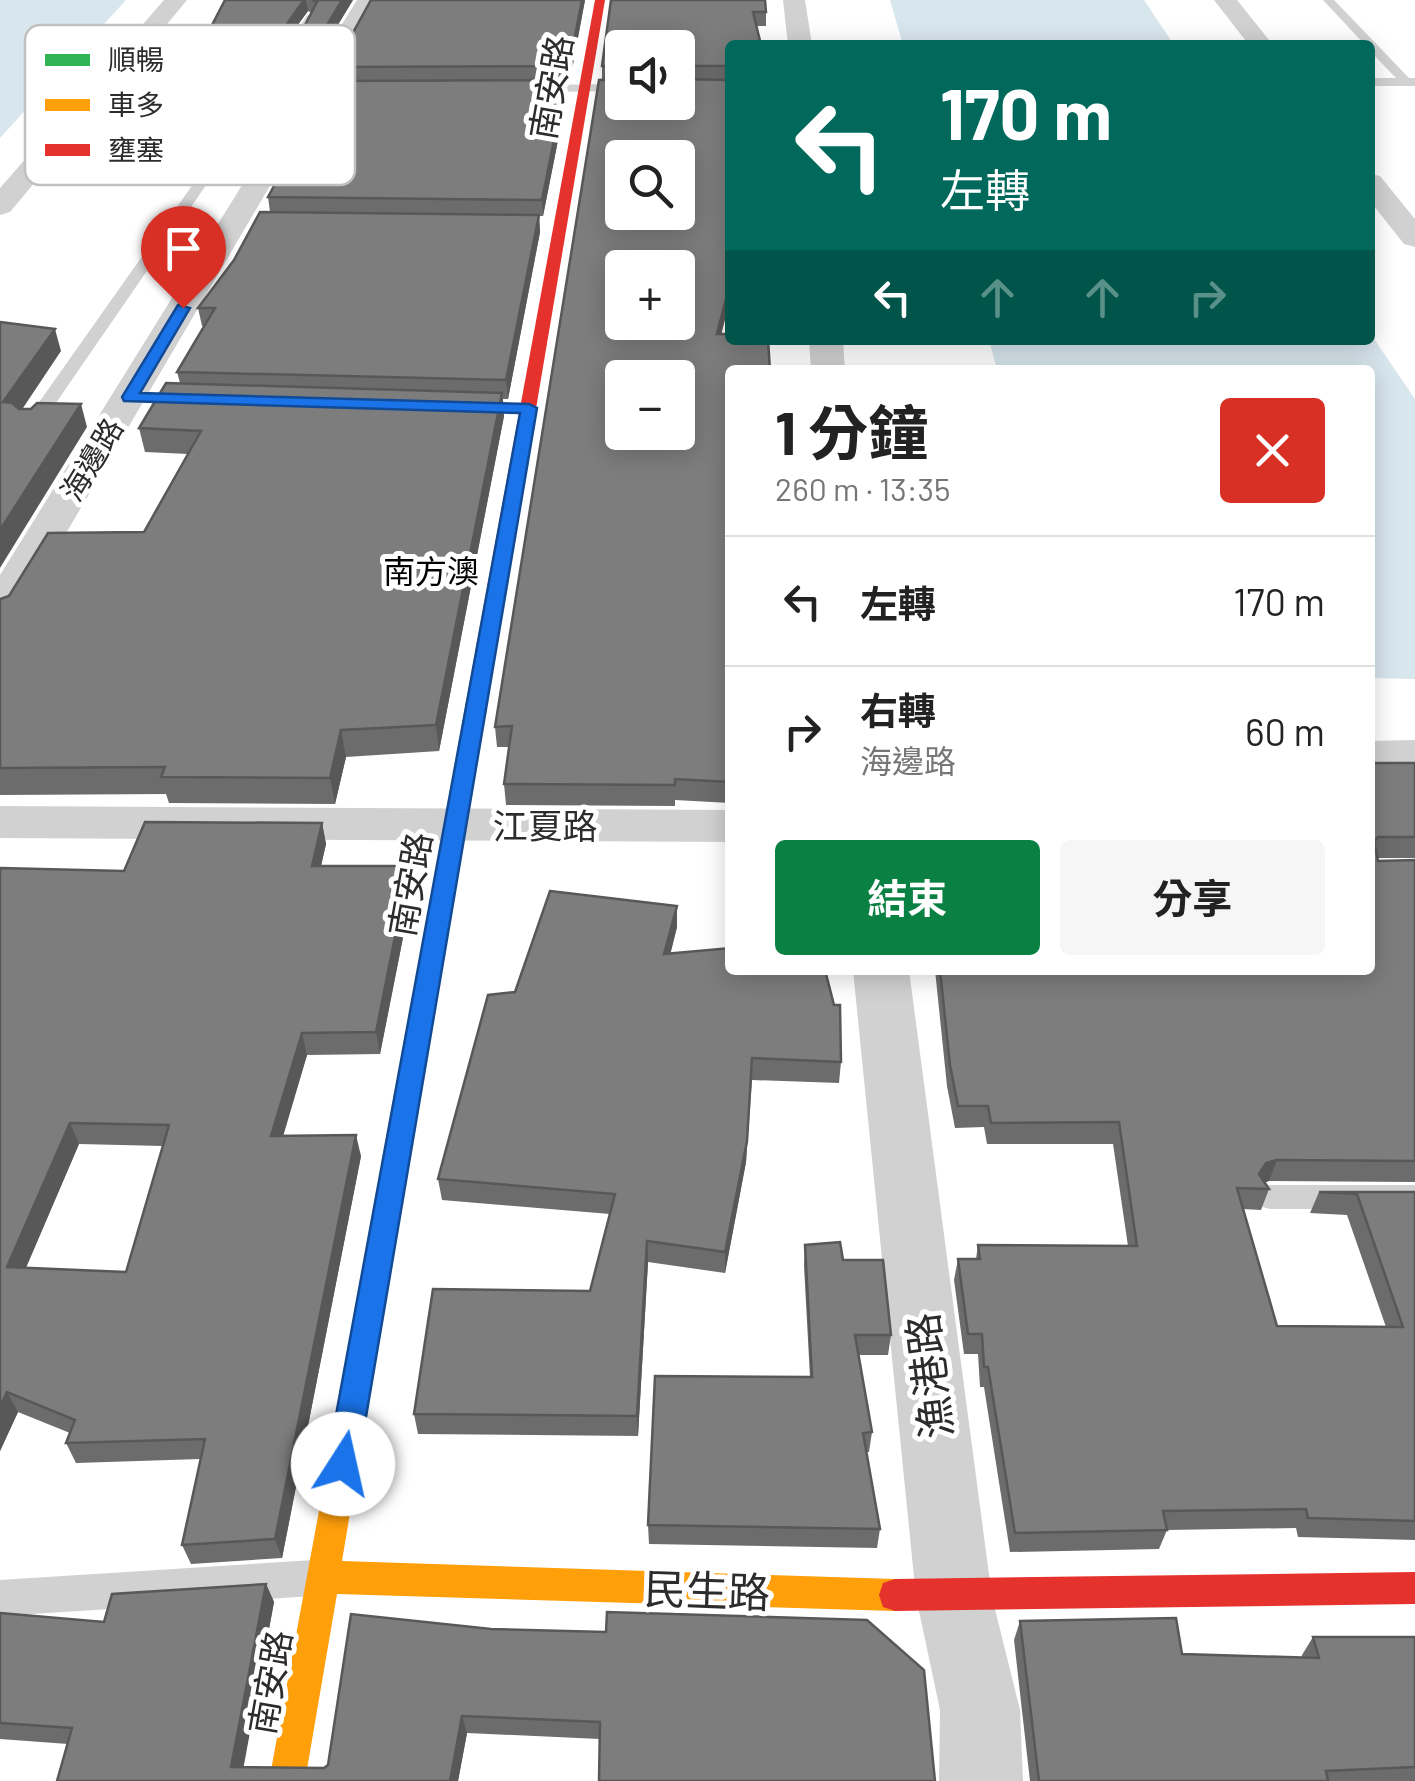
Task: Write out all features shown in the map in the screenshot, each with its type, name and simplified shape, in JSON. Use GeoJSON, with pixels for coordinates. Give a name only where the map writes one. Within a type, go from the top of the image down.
{"type":"FeatureCollection","features":[{"type":"Feature","properties":{"kind":"street"},"geometry":{"type":"LineString","coordinates":[[156,25],[176,0]]}},
{"type":"Feature","properties":{"kind":"street","name":"海邊路"},"geometry":{"type":"LineString","coordinates":[[355,28],[368,0]]}},
{"type":"Feature","properties":{"kind":"street","name":"南安路"},"geometry":{"type":"LineString","coordinates":[[287,1781],[455,826],[519,408],[552,224],[586,88],[600,0]]}},
{"type":"Feature","properties":{"kind":"street"},"geometry":{"type":"LineString","coordinates":[[794,0],[799,40]]}},
{"type":"Feature","properties":{"kind":"street"},"geometry":{"type":"LineString","coordinates":[[1225,0],[1257,40]]}},
{"type":"Feature","properties":{"kind":"street"},"geometry":{"type":"LineString","coordinates":[[0,206],[25,178]]}},
{"type":"Feature","properties":{"kind":"street","name":"海邊路"},"geometry":{"type":"LineString","coordinates":[[0,610],[139,398],[268,185]]}},
{"type":"Feature","properties":{"kind":"street"},"geometry":{"type":"LineString","coordinates":[[1375,186],[1405,213],[1415,238]]}},
{"type":"Feature","properties":{"kind":"street"},"geometry":{"type":"LineString","coordinates":[[1375,756],[1415,756]]}},
{"type":"Feature","properties":{"kind":"street","name":"江夏路"},"geometry":{"type":"LineString","coordinates":[[0,822],[725,826]]}},
{"type":"Feature","properties":{"kind":"street","name":"漁港路"},"geometry":{"type":"LineString","coordinates":[[882,975],[954,1597],[980,1710],[981,1781]]}},
{"type":"Feature","properties":{"kind":"street","name":"民生路"},"geometry":{"type":"LineString","coordinates":[[323,1577],[954,1597],[1415,1588]]}},
{"type":"Feature","properties":{"kind":"lane"},"geometry":{"type":"LineString","coordinates":[[1328,0],[1368,40]]}},
{"type":"Feature","properties":{"kind":"lane"},"geometry":{"type":"LineString","coordinates":[[307,25],[312,17]]}},
{"type":"Feature","properties":{"kind":"lane"},"geometry":{"type":"LineString","coordinates":[[1375,47],[1410,82]]}},
{"type":"Feature","properties":{"kind":"lane"},"geometry":{"type":"LineString","coordinates":[[1375,82],[1410,82]]}},
{"type":"Feature","properties":{"kind":"lane"},"geometry":{"type":"LineString","coordinates":[[509,88],[605,88]]}},
{"type":"Feature","properties":{"kind":"lane"},"geometry":{"type":"LineString","coordinates":[[32,425],[199,185]]}},
{"type":"Feature","properties":{"kind":"lane"},"geometry":{"type":"LineString","coordinates":[[1270,1197],[1415,1197]]}},
{"type":"Feature","properties":{"kind":"lane","name":"民生路"},"geometry":{"type":"LineString","coordinates":[[0,1598],[323,1577]]}},
{"type":"Feature","properties":{"kind":"shaded area"},"geometry":{"type":"Polygon","coordinates":[[[0,0],[126,0],[103,25],[25,25],[25,111],[0,138],[0,0]]]}},
{"type":"Feature","properties":{"kind":"shaded area"},"geometry":{"type":"Polygon","coordinates":[[[890,0],[1144,0],[1171,40],[902,40],[890,0]]]}},
{"type":"Feature","properties":{"kind":"shaded area"},"geometry":{"type":"Polygon","coordinates":[[[1375,340],[1415,399],[1415,679],[1375,678],[1375,365],[996,365],[990,345],[1375,345],[1375,340]]]}},
{"type":"Feature","properties":{"kind":"building"},"geometry":{"type":"Polygon","coordinates":[[[225,0],[304,0],[286,25],[212,25],[225,0]]]}},
{"type":"Feature","properties":{"kind":"building"},"geometry":{"type":"Polygon","coordinates":[[[312,0],[342,0],[327,25],[305,25],[317,2],[312,0]]]}},
{"type":"Feature","properties":{"kind":"building"},"geometry":{"type":"Polygon","coordinates":[[[371,0],[582,0],[569,66],[355,67],[355,29],[371,0]]]}},
{"type":"Feature","properties":{"kind":"building"},"geometry":{"type":"Polygon","coordinates":[[[611,0],[765,0],[766,12],[753,12],[760,40],[725,40],[725,66],[695,66],[695,30],[607,30],[611,0]]]}},
{"type":"Feature","properties":{"kind":"building"},"geometry":{"type":"Polygon","coordinates":[[[695,79],[725,80],[725,303],[717,334],[725,334],[725,345],[768,345],[770,365],[725,365],[725,782],[675,779],[675,785],[504,784],[512,726],[495,727],[599,80],[605,80],[605,120],[695,120],[695,79]]]}},
{"type":"Feature","properties":{"kind":"building"},"geometry":{"type":"Polygon","coordinates":[[[566,80],[542,200],[268,197],[275,185],[355,185],[355,81],[566,80]]]}},
{"type":"Feature","properties":{"kind":"building"},"geometry":{"type":"Polygon","coordinates":[[[260,212],[539,215],[506,380],[177,372],[215,308],[198,308],[234,260],[260,212]]]}},
{"type":"Feature","properties":{"kind":"building"},"geometry":{"type":"Polygon","coordinates":[[[0,322],[55,329],[3,402],[19,409],[31,409],[37,403],[81,404],[0,530],[0,322]]]}},
{"type":"Feature","properties":{"kind":"building"},"geometry":{"type":"Polygon","coordinates":[[[166,383],[502,393],[436,725],[341,730],[330,778],[161,777],[165,767],[0,768],[0,599],[9,596],[48,533],[144,532],[201,431],[139,428],[166,383]]]}},
{"type":"Feature","properties":{"kind":"building"},"geometry":{"type":"Polygon","coordinates":[[[1375,763],[1415,763],[1415,837],[1375,840],[1375,763]]]}},
{"type":"Feature","properties":{"kind":"building"},"geometry":{"type":"Polygon","coordinates":[[[145,822],[322,823],[312,866],[409,866],[376,1032],[302,1033],[271,1136],[356,1135],[275,1539],[182,1545],[205,1439],[66,1443],[75,1420],[7,1392],[0,1407],[0,868],[124,871],[145,822]],[[70,1123],[7,1267],[126,1272],[169,1125],[70,1123]]]}},
{"type":"Feature","properties":{"kind":"building"},"geometry":{"type":"Polygon","coordinates":[[[1375,846],[1378,861],[1415,860],[1415,1161],[1277,1160],[1266,1163],[1259,1174],[1269,1189],[1237,1188],[1277,1326],[1403,1327],[1357,1194],[1319,1192],[1415,1192],[1415,1521],[1308,1518],[1306,1509],[1163,1511],[1167,1530],[1015,1533],[988,1367],[984,1367],[982,1334],[968,1334],[958,1259],[980,1259],[978,1245],[1137,1246],[1119,1122],[991,1123],[988,1106],[958,1106],[941,975],[1375,975],[1375,846]]]}},
{"type":"Feature","properties":{"kind":"building"},"geometry":{"type":"Polygon","coordinates":[[[550,891],[677,906],[664,954],[725,948],[725,975],[826,975],[834,1005],[840,1005],[841,1062],[752,1058],[747,1141],[725,1252],[647,1241],[637,1416],[414,1414],[433,1289],[590,1291],[615,1194],[438,1179],[488,995],[515,992],[550,891]]]}},
{"type":"Feature","properties":{"kind":"building"},"geometry":{"type":"Polygon","coordinates":[[[840,1242],[843,1260],[883,1260],[891,1335],[855,1335],[872,1432],[863,1433],[880,1529],[648,1525],[655,1376],[812,1377],[805,1245],[840,1242]]]}},
{"type":"Feature","properties":{"kind":"building"},"geometry":{"type":"Polygon","coordinates":[[[266,1584],[231,1767],[328,1765],[351,1614],[491,1629],[606,1632],[607,1612],[867,1620],[924,1670],[935,1781],[599,1781],[600,1722],[462,1716],[450,1781],[57,1781],[72,1728],[0,1723],[0,1613],[104,1622],[112,1594],[266,1584]]]}},
{"type":"Feature","properties":{"kind":"building"},"geometry":{"type":"Polygon","coordinates":[[[1176,1618],[1182,1654],[1319,1658],[1313,1637],[1415,1637],[1415,1767],[1326,1771],[1328,1781],[1039,1781],[1020,1621],[1176,1618]]]}},
{"type":"Feature","properties":{"kind":"traffic: fast"},"geometry":{"type":"LineString","coordinates":[[368,1322],[481,675]]}},
{"type":"Feature","properties":{"kind":"traffic: slow"},"geometry":{"type":"LineString","coordinates":[[287,1781],[368,1322]]}},
{"type":"Feature","properties":{"kind":"traffic: slow"},"geometry":{"type":"LineString","coordinates":[[323,1577],[895,1595]]}},
{"type":"Feature","properties":{"kind":"traffic: jam"},"geometry":{"type":"LineString","coordinates":[[481,675],[600,0]]}},
{"type":"Feature","properties":{"kind":"traffic: jam"},"geometry":{"type":"LineString","coordinates":[[895,1595],[1415,1588]]}},
{"type":"Feature","properties":{"kind":"district","name":"南方澳"},"geometry":{"type":"Point","coordinates":[431,570]}},
{"type":"Feature","properties":{"kind":"route"},"geometry":{"type":"LineString","coordinates":[[183,308],[129,397],[529,408],[343,1464]]}}]}
